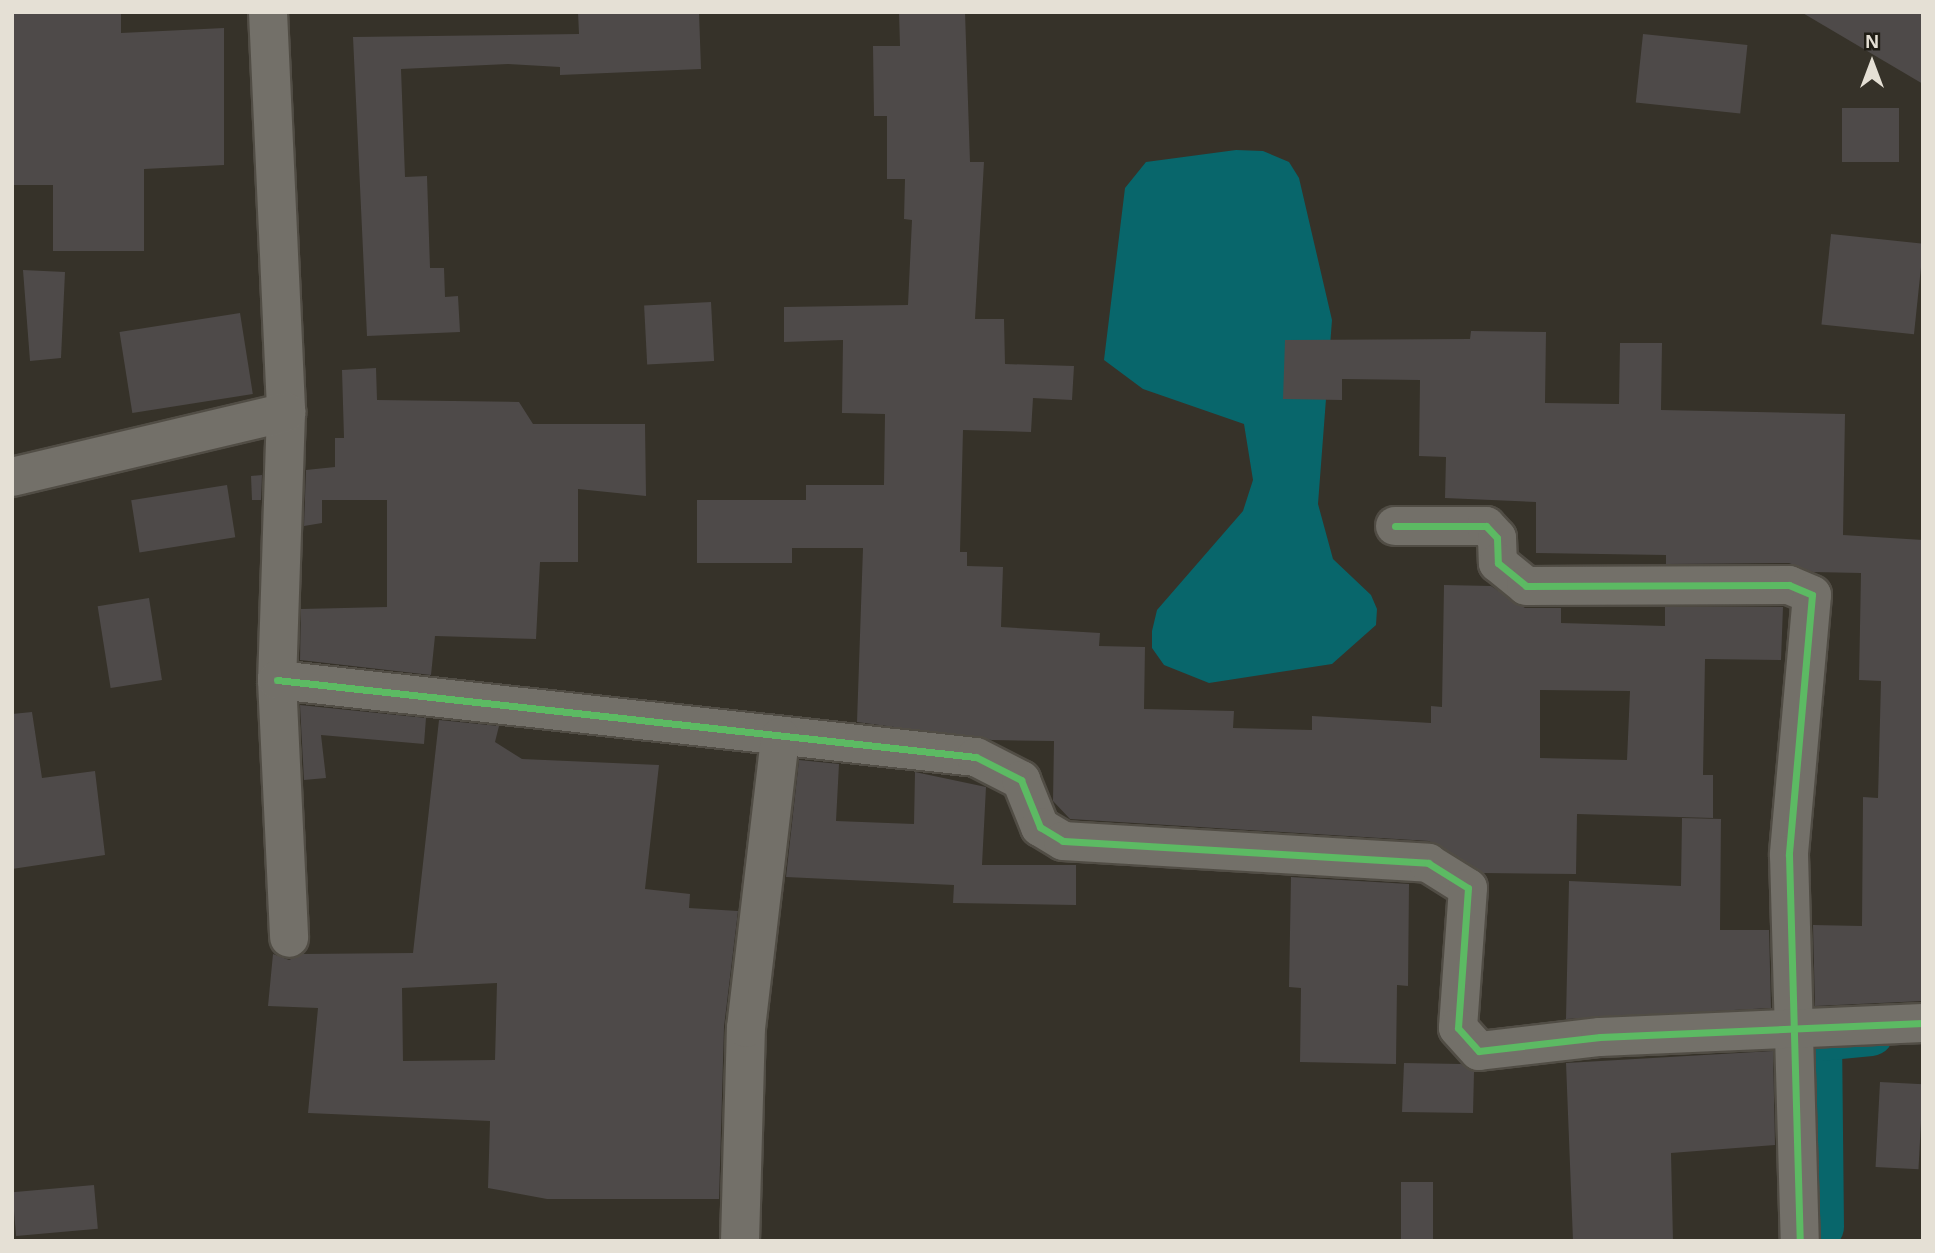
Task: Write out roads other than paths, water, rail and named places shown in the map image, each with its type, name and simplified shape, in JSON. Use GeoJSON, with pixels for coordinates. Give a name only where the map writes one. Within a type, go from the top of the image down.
{"type":"FeatureCollection","features":[{"type":"Feature","properties":{"kind":"street"},"geometry":{"type":"LineString","coordinates":[[268,12],[286,412],[277,680],[289,938]]}},
{"type":"Feature","properties":{"kind":"street"},"geometry":{"type":"LineString","coordinates":[[12,478],[286,412]]}},
{"type":"Feature","properties":{"kind":"street"},"geometry":{"type":"LineString","coordinates":[[1395,526],[1486,526],[1497,538],[1498,563],[1526,586],[1789,584],[1812,595],[1789,855],[1800,1241]]}},
{"type":"Feature","properties":{"kind":"street"},"geometry":{"type":"LineString","coordinates":[[277,680],[780,737],[934,750],[1000,765],[1021,780],[1040,827],[1063,841],[1428,863],[1450,872],[1468,888],[1458,1028],[1479,1051],[1600,1037],[1923,1023]]}},
{"type":"Feature","properties":{"kind":"street"},"geometry":{"type":"LineString","coordinates":[[740,1241],[747,1028],[780,737]]}},
{"type":"Feature","properties":{"kind":"water"},"geometry":{"type":"Polygon","coordinates":[[[1236,150],[1263,151],[1289,162],[1299,178],[1332,320],[1318,504],[1333,559],[1371,595],[1377,609],[1376,625],[1332,664],[1209,683],[1164,665],[1152,648],[1152,631],[1157,610],[1243,511],[1253,480],[1244,424],[1143,389],[1104,360],[1125,188],[1146,162],[1236,150]]]}},
{"type":"Feature","properties":{"kind":"waterway"},"geometry":{"type":"LineString","coordinates":[[1821,1227],[1819,1038],[1871,1033]]}}]}
